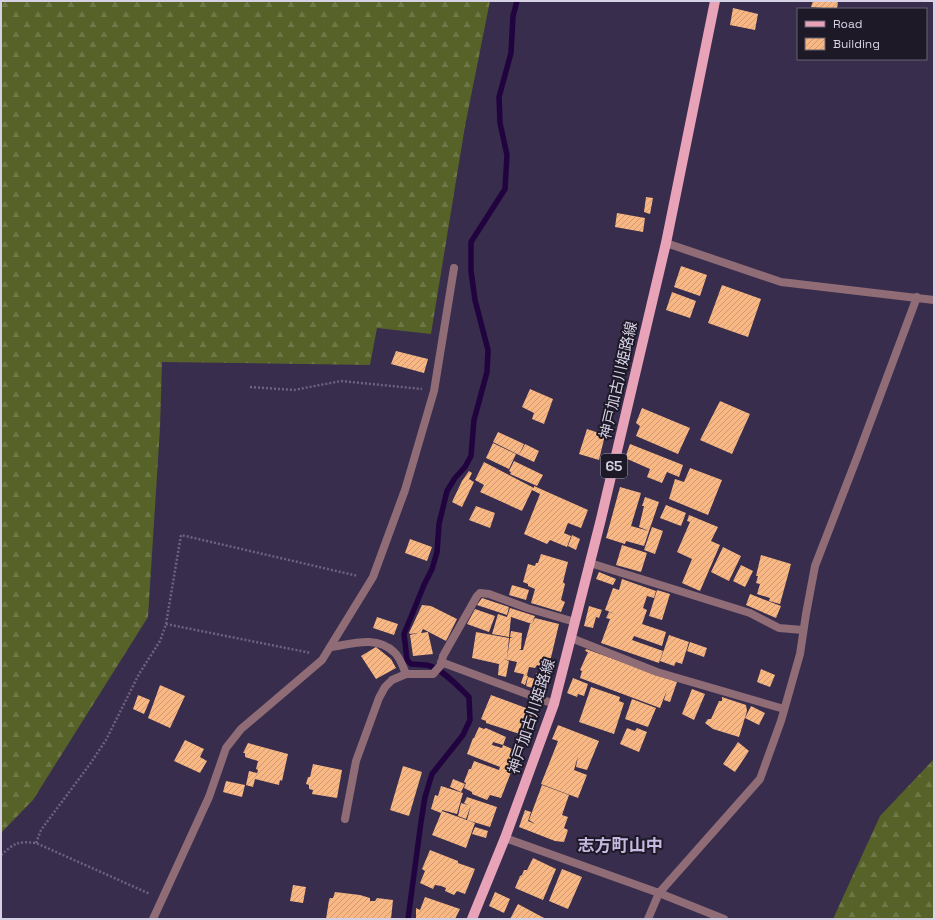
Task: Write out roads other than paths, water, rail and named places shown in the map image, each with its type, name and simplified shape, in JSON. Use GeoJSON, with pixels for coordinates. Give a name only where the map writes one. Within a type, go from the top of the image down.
{"type":"FeatureCollection","features":[{"type":"Feature","properties":{"kind":"main road","name":"神戸加古川姫路線"},"geometry":{"type":"LineString","coordinates":[[472,919],[505,838],[554,704],[590,563],[666,243],[715,1]]}},
{"type":"Feature","properties":{"kind":"street"},"geometry":{"type":"LineString","coordinates":[[666,243],[780,282],[934,300]]}},
{"type":"Feature","properties":{"kind":"street"},"geometry":{"type":"LineString","coordinates":[[153,919],[210,797],[226,748],[242,729],[322,660],[371,579],[405,490],[434,391],[454,268]]}},
{"type":"Feature","properties":{"kind":"street"},"geometry":{"type":"LineString","coordinates":[[648,919],[659,893],[760,779],[784,709],[800,654],[815,566],[858,455],[916,297]]}},
{"type":"Feature","properties":{"kind":"street"},"geometry":{"type":"LineString","coordinates":[[590,563],[750,613],[779,628],[803,630]]}},
{"type":"Feature","properties":{"kind":"street"},"geometry":{"type":"LineString","coordinates":[[345,818],[356,761],[384,687],[392,680],[406,674],[433,674],[441,665],[443,656],[480,593],[489,594],[527,608],[575,622]]}},
{"type":"Feature","properties":{"kind":"street"},"geometry":{"type":"LineString","coordinates":[[571,638],[657,672],[784,709]]}},
{"type":"Feature","properties":{"kind":"street"},"geometry":{"type":"LineString","coordinates":[[330,647],[366,641],[382,644],[395,652],[406,674]]}},
{"type":"Feature","properties":{"kind":"street"},"geometry":{"type":"LineString","coordinates":[[442,662],[554,704]]}},
{"type":"Feature","properties":{"kind":"street"},"geometry":{"type":"LineString","coordinates":[[505,838],[659,893],[724,919]]}},
{"type":"Feature","properties":{"kind":"waterway"},"geometry":{"type":"LineString","coordinates":[[408,919],[425,797],[432,774],[463,735],[470,720],[469,697],[456,684],[435,668],[428,665],[411,664],[407,660],[404,634],[432,569],[437,552],[439,524],[447,491],[455,478],[465,467],[471,456],[474,420],[487,372],[488,350],[475,300],[471,271],[471,242],[505,189],[507,155],[500,123],[499,97],[511,53],[513,16],[517,1]]}},
{"type":"Feature","properties":{"kind":"district","name":"志方町山中"},"geometry":{"type":"Point","coordinates":[620,845]}}]}
